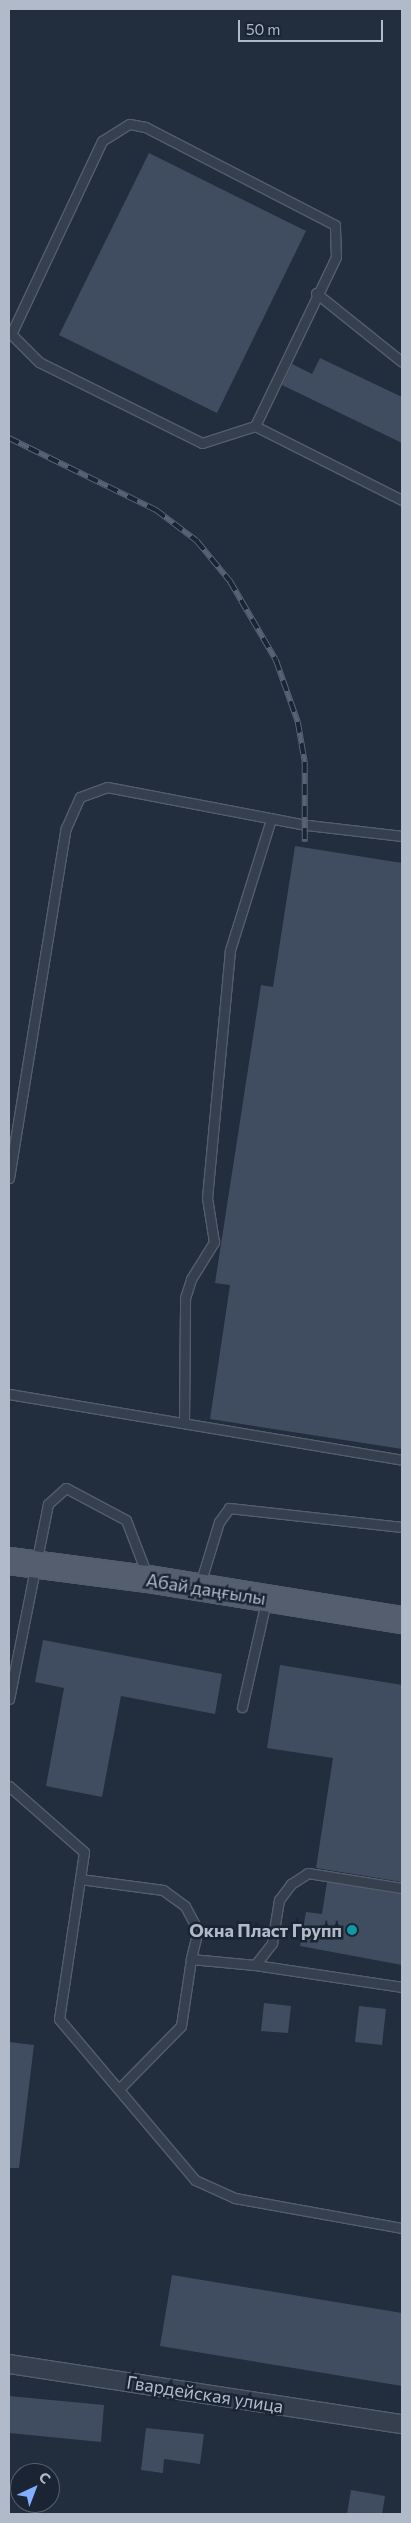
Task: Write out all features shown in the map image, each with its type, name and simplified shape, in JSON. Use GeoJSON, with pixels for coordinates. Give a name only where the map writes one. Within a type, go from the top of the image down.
{"type":"FeatureCollection","features":[{"type":"Feature","properties":{"kind":"main road","name":"Абай даңғылы"},"geometry":{"type":"LineString","coordinates":[[9,1561],[148,1579],[402,1620]]}},
{"type":"Feature","properties":{"kind":"street","name":"Гвардейская улица"},"geometry":{"type":"LineString","coordinates":[[9,2364],[402,2424]]}},
{"type":"Feature","properties":{"kind":"lane"},"geometry":{"type":"LineString","coordinates":[[255,426],[316,293],[336,257],[335,225],[145,127],[129,124],[102,141],[11,334],[39,362],[202,443],[255,426],[402,500]]}},
{"type":"Feature","properties":{"kind":"lane"},"geometry":{"type":"LineString","coordinates":[[316,293],[402,362]]}},
{"type":"Feature","properties":{"kind":"lane"},"geometry":{"type":"LineString","coordinates":[[9,1178],[66,828],[80,797],[107,787],[271,818],[402,836]]}},
{"type":"Feature","properties":{"kind":"lane"},"geometry":{"type":"LineString","coordinates":[[184,1423],[185,1298],[192,1279],[214,1242],[207,1198],[230,950],[271,818]]}},
{"type":"Feature","properties":{"kind":"lane"},"geometry":{"type":"LineString","coordinates":[[9,1394],[402,1460]]}},
{"type":"Feature","properties":{"kind":"lane"},"geometry":{"type":"LineString","coordinates":[[9,1699],[48,1504],[66,1488],[126,1520],[148,1579]]}},
{"type":"Feature","properties":{"kind":"lane"},"geometry":{"type":"LineString","coordinates":[[199,1587],[219,1522],[229,1508],[402,1527]]}},
{"type":"Feature","properties":{"kind":"lane"},"geometry":{"type":"LineString","coordinates":[[242,1707],[267,1598]]}},
{"type":"Feature","properties":{"kind":"lane"},"geometry":{"type":"LineString","coordinates":[[9,1786],[84,1852],[59,2019],[194,2180],[235,2198],[402,2228]]}},
{"type":"Feature","properties":{"kind":"lane"},"geometry":{"type":"LineString","coordinates":[[255,1965],[272,1943],[279,1900],[291,1884],[308,1874],[402,1888]]}},
{"type":"Feature","properties":{"kind":"lane"},"geometry":{"type":"LineString","coordinates":[[80,1879],[163,1890],[185,1906],[198,1930],[191,1959],[181,2026],[119,2089]]}},
{"type":"Feature","properties":{"kind":"lane"},"geometry":{"type":"LineString","coordinates":[[191,1959],[255,1965],[402,1987]]}},
{"type":"Feature","properties":{"kind":"building"},"geometry":{"type":"Polygon","coordinates":[[[149,153],[306,231],[217,413],[59,335],[149,153]]]}},
{"type":"Feature","properties":{"kind":"building"},"geometry":{"type":"Polygon","coordinates":[[[320,358],[402,397],[402,443],[282,385],[292,364],[312,374],[320,358]]]}},
{"type":"Feature","properties":{"kind":"building"},"geometry":{"type":"Polygon","coordinates":[[[295,846],[402,863],[402,1449],[210,1419],[230,1285],[215,1283],[261,985],[273,987],[295,846]]]}},
{"type":"Feature","properties":{"kind":"building"},"geometry":{"type":"Polygon","coordinates":[[[43,1640],[222,1674],[215,1714],[121,1696],[102,1797],[46,1786],[64,1688],[35,1682],[43,1640]]]}},
{"type":"Feature","properties":{"kind":"building"},"geometry":{"type":"Polygon","coordinates":[[[280,1665],[402,1685],[402,1882],[316,1868],[333,1758],[267,1748],[280,1665]]]}},
{"type":"Feature","properties":{"kind":"building","name":"Окна Пласт Групп"},"geometry":{"type":"Polygon","coordinates":[[[327,1882],[402,1894],[402,1965],[300,1946],[306,1912],[322,1914],[327,1882]]]}},
{"type":"Feature","properties":{"kind":"building"},"geometry":{"type":"Polygon","coordinates":[[[264,2003],[291,2006],[288,2033],[261,2031],[264,2003]]]}},
{"type":"Feature","properties":{"kind":"building"},"geometry":{"type":"Polygon","coordinates":[[[359,2006],[386,2009],[382,2045],[355,2042],[359,2006]]]}},
{"type":"Feature","properties":{"kind":"building"},"geometry":{"type":"Polygon","coordinates":[[[9,2042],[34,2045],[19,2168],[9,2168],[9,2042]]]}},
{"type":"Feature","properties":{"kind":"building"},"geometry":{"type":"Polygon","coordinates":[[[172,2275],[402,2313],[402,2386],[160,2346],[172,2275]]]}},
{"type":"Feature","properties":{"kind":"building"},"geometry":{"type":"Polygon","coordinates":[[[9,2396],[104,2405],[101,2442],[9,2433],[9,2396]]]}},
{"type":"Feature","properties":{"kind":"building"},"geometry":{"type":"Polygon","coordinates":[[[146,2428],[204,2434],[200,2464],[164,2459],[163,2473],[141,2470],[146,2428]]]}},
{"type":"Feature","properties":{"kind":"building"},"geometry":{"type":"Polygon","coordinates":[[[351,2490],[385,2496],[382,2514],[347,2514],[351,2490]]]}},
{"type":"Feature","properties":{"kind":"railway"},"geometry":{"type":"LineString","coordinates":[[9,438],[156,510],[197,541],[230,581],[276,660],[298,722],[305,762],[305,842]]}},
{"type":"Feature","properties":{"kind":"place","name":"Окна Пласт Групп"},"geometry":{"type":"Point","coordinates":[352,1930]}}]}
